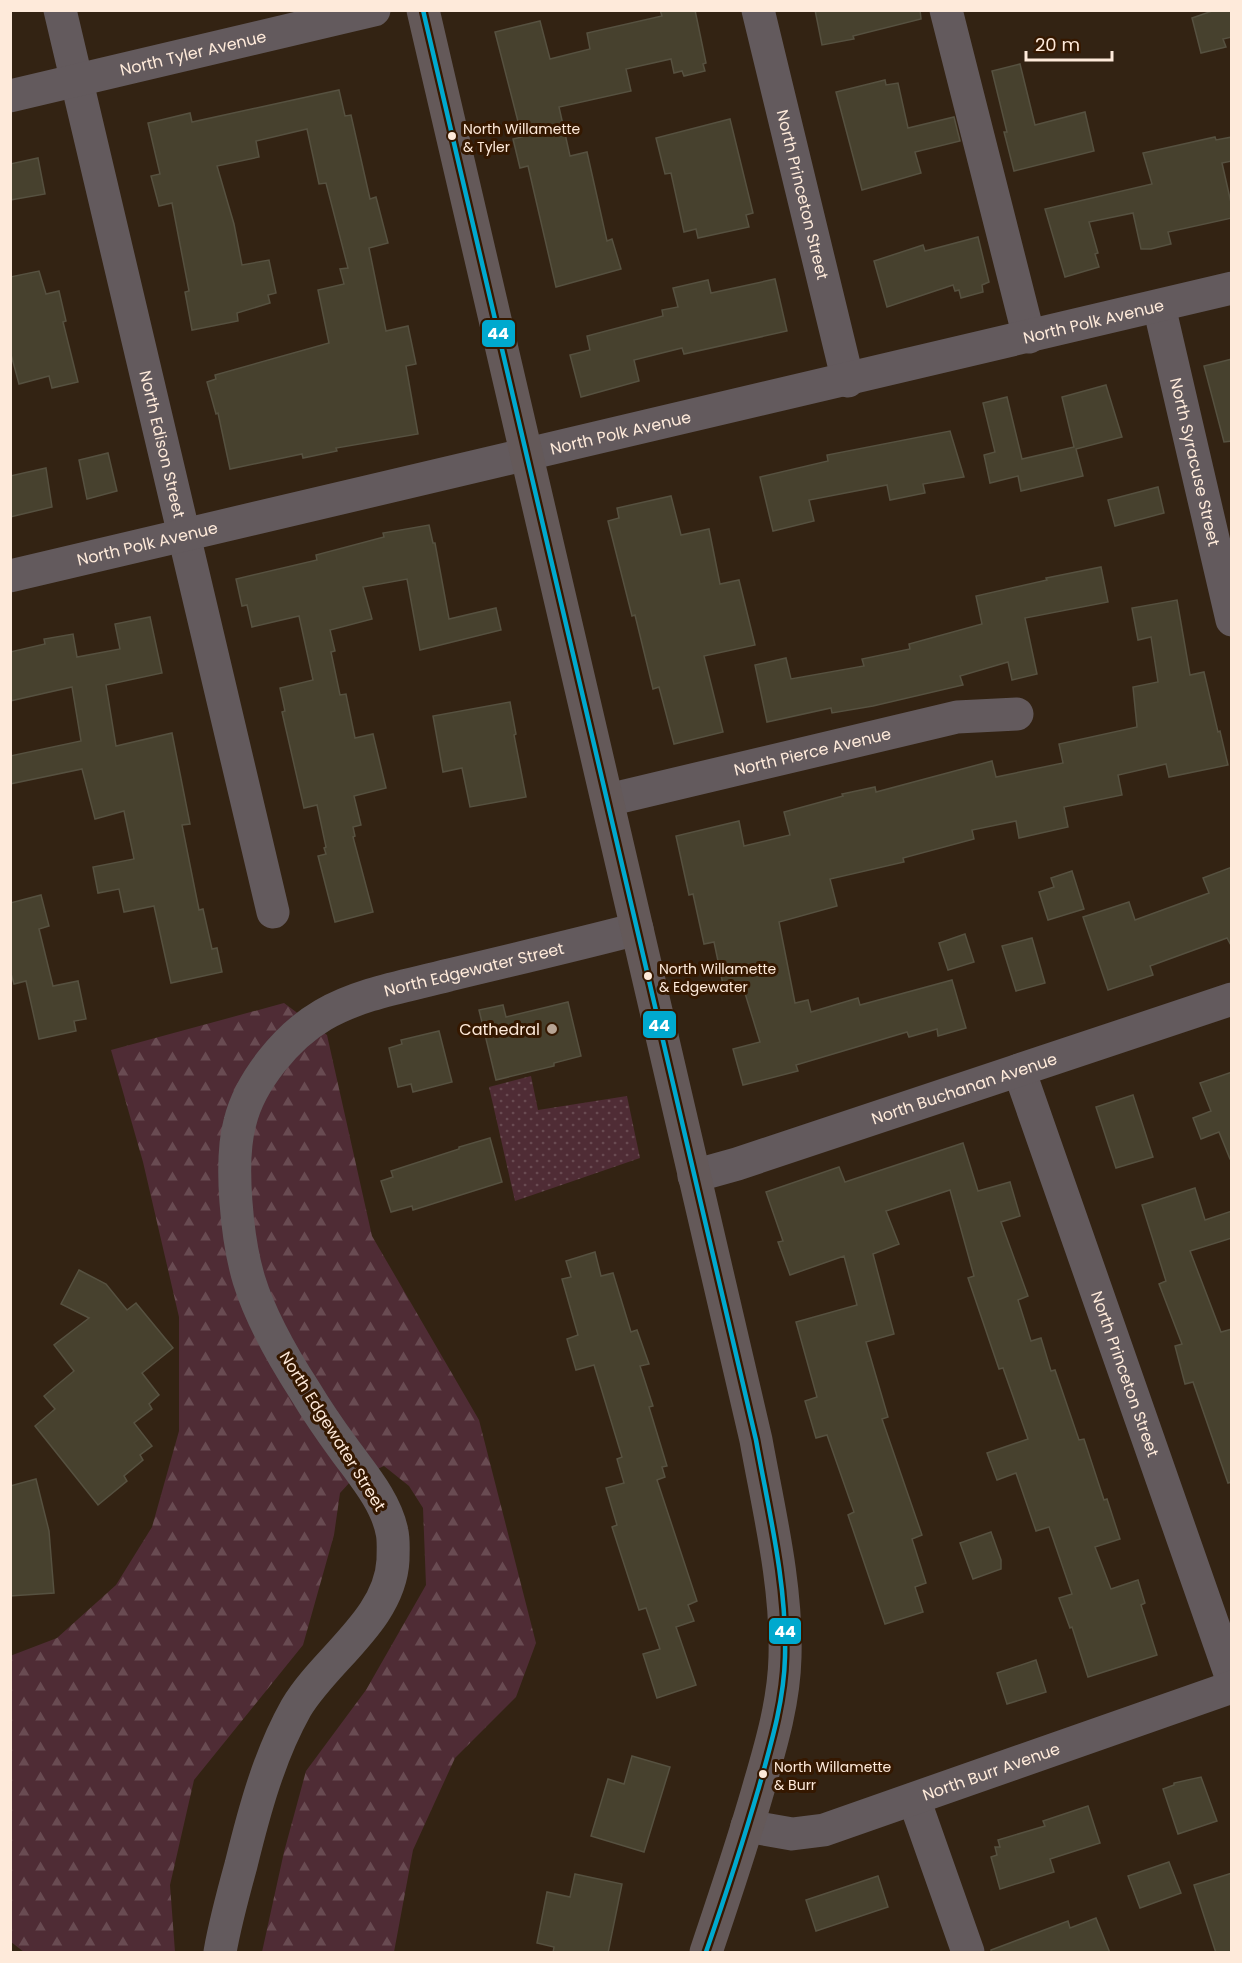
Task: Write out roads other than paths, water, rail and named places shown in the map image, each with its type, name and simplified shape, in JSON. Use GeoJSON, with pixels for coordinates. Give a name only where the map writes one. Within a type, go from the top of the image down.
{"type":"FeatureCollection","features":[{"type":"Feature","properties":{"kind":"main road"},"geometry":{"type":"LineString","coordinates":[[423,10],[756,1440],[783,1594],[786,1627],[784,1683],[774,1735],[706,1953]]}},
{"type":"Feature","properties":{"kind":"street","name":"North Edison Street"},"geometry":{"type":"LineString","coordinates":[[60,10],[273,912]]}},
{"type":"Feature","properties":{"kind":"street","name":"North Tyler Avenue"},"geometry":{"type":"LineString","coordinates":[[10,96],[374,10]]}},
{"type":"Feature","properties":{"kind":"street","name":"North Princeton Street"},"geometry":{"type":"LineString","coordinates":[[758,10],[848,381]]}},
{"type":"Feature","properties":{"kind":"street"},"geometry":{"type":"LineString","coordinates":[[946,10],[1029,337]]}},
{"type":"Feature","properties":{"kind":"street","name":"North Polk Avenue"},"geometry":{"type":"LineString","coordinates":[[10,576],[526,453],[848,381],[1232,288]]}},
{"type":"Feature","properties":{"kind":"street","name":"North Syracuse Street"},"geometry":{"type":"LineString","coordinates":[[1159,306],[1232,620]]}},
{"type":"Feature","properties":{"kind":"street","name":"North Pierce Avenue"},"geometry":{"type":"LineString","coordinates":[[608,800],[957,717],[1017,714]]}},
{"type":"Feature","properties":{"kind":"street","name":"North Edgewater Street"},"geometry":{"type":"LineString","coordinates":[[220,1953],[248,1834],[280,1744],[297,1707],[306,1694],[361,1629],[388,1590],[393,1560],[392,1533],[379,1501],[368,1482],[321,1418],[294,1374],[271,1331],[250,1282],[244,1259],[237,1209],[235,1156],[240,1120],[251,1094],[286,1044],[323,1015],[384,991],[638,929]]}},
{"type":"Feature","properties":{"kind":"street","name":"North Buchanan Avenue"},"geometry":{"type":"LineString","coordinates":[[694,1176],[737,1164],[1232,999]]}},
{"type":"Feature","properties":{"kind":"street","name":"North Princeton Street"},"geometry":{"type":"LineString","coordinates":[[1019,1070],[1232,1679]]}},
{"type":"Feature","properties":{"kind":"street","name":"North Burr Avenue"},"geometry":{"type":"LineString","coordinates":[[747,1827],[792,1834],[824,1830],[1232,1687]]}},
{"type":"Feature","properties":{"kind":"street"},"geometry":{"type":"LineString","coordinates":[[914,1799],[968,1953]]}},
{"type":"Feature","properties":{"kind":"place","name":"North Willamette & Tyler"},"geometry":{"type":"Point","coordinates":[452,136]}},
{"type":"Feature","properties":{"kind":"place","name":"North Willamette & Edgewater"},"geometry":{"type":"Point","coordinates":[648,976]}},
{"type":"Feature","properties":{"kind":"place","name":"Cathedral"},"geometry":{"type":"Point","coordinates":[552,1029]}},
{"type":"Feature","properties":{"kind":"place","name":"North Willamette & Burr"},"geometry":{"type":"Point","coordinates":[763,1774]}}]}
